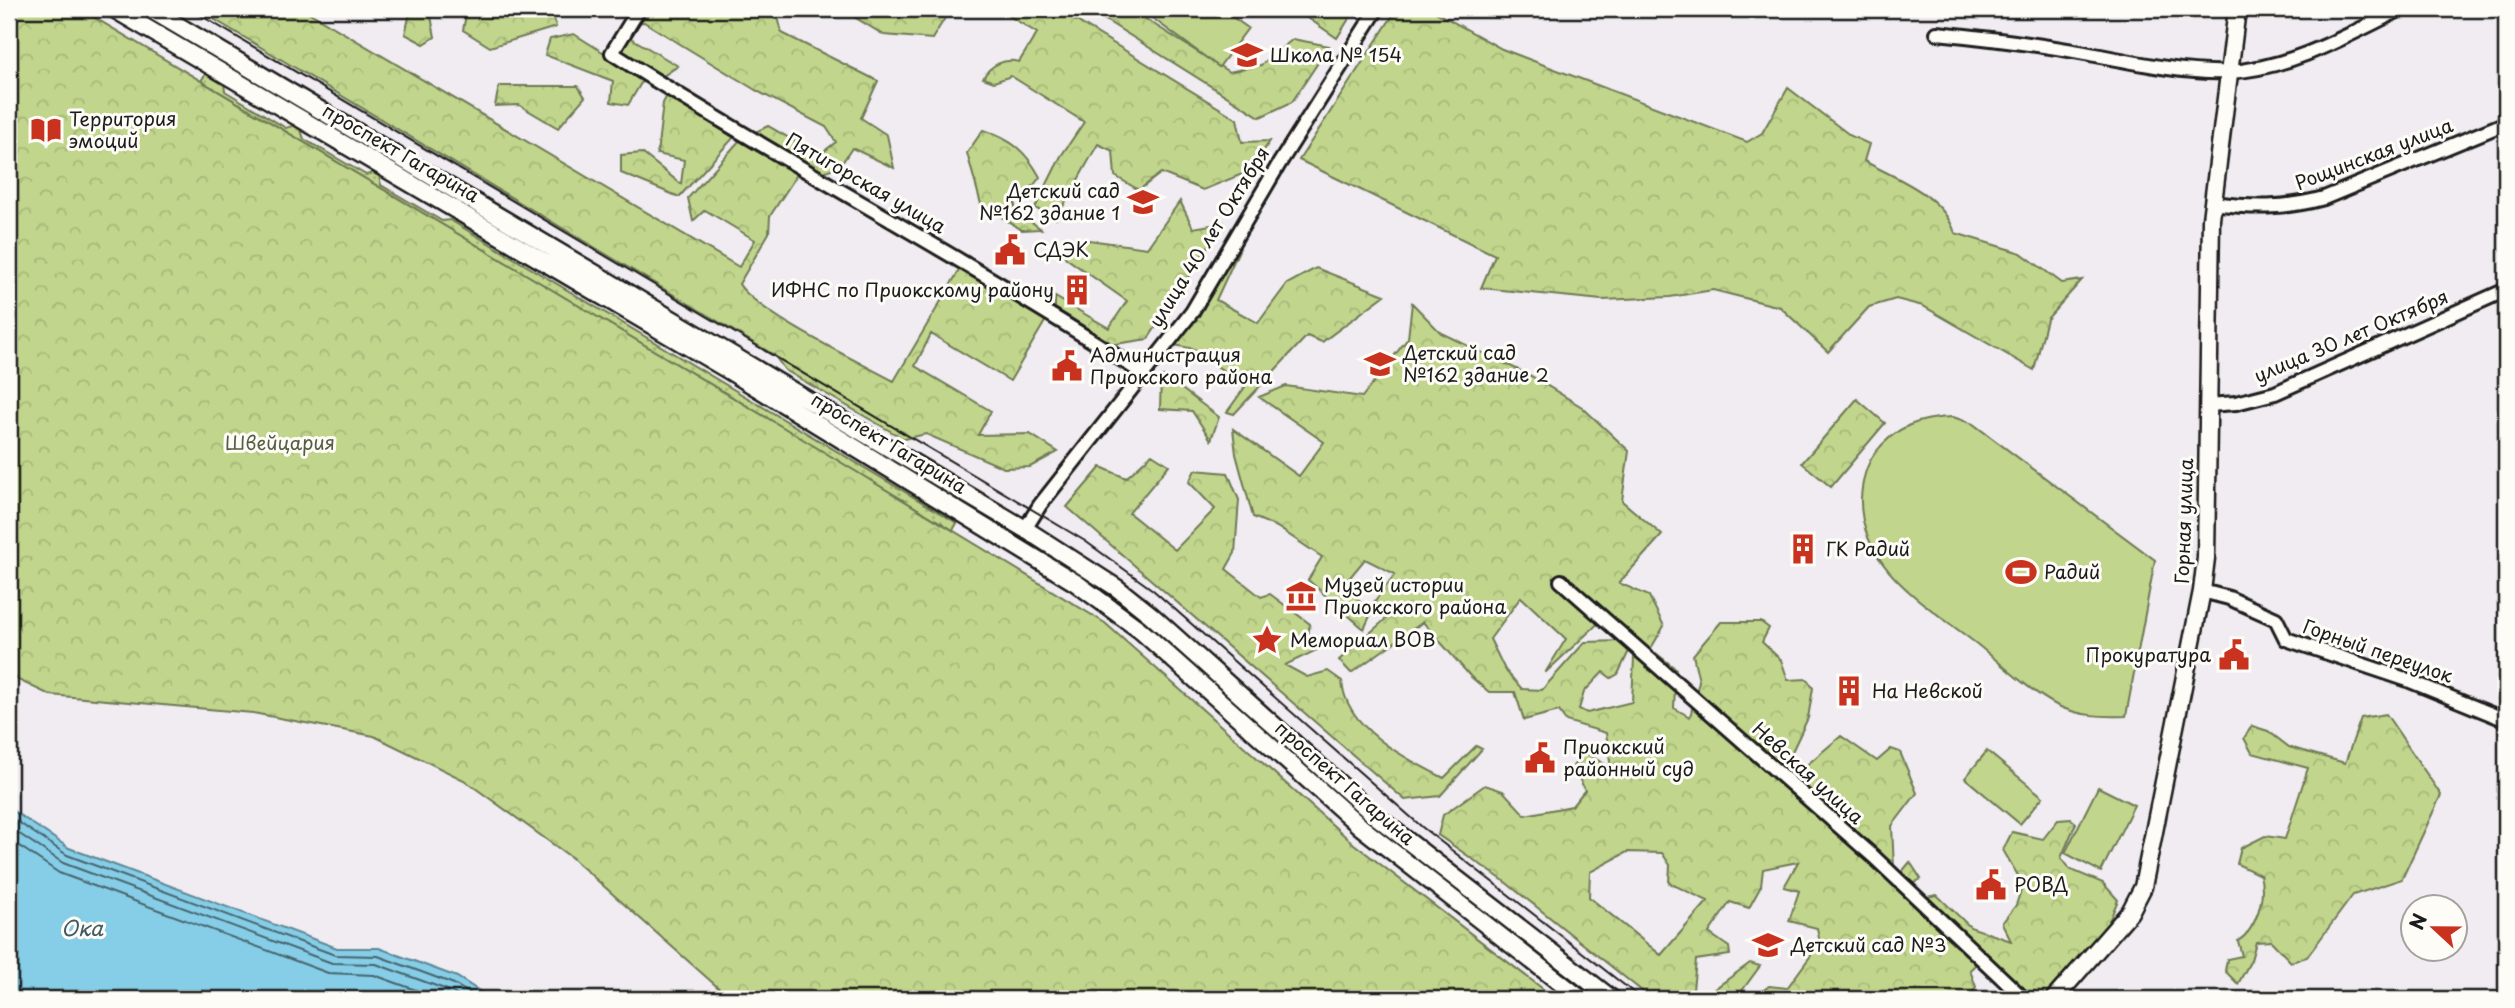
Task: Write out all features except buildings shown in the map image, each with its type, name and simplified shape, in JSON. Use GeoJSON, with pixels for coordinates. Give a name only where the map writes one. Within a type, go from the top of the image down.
{"type":"FeatureCollection","features":[{"type":"Feature","properties":{"kind":"main road","name":"проспект Гагарина"},"geometry":{"type":"LineString","coordinates":[[114,9],[728,370],[1076,583],[1140,630],[1362,827],[1581,999]]}},
{"type":"Feature","properties":{"kind":"main road","name":"проспект Гагарина"},"geometry":{"type":"LineString","coordinates":[[150,9],[1025,529],[1117,588],[1151,615],[1373,814],[1612,999]]}},
{"type":"Feature","properties":{"kind":"main road","name":"Горная улица"},"geometry":{"type":"LineString","coordinates":[[2054,999],[2130,912],[2143,887],[2202,592],[2206,558],[2212,203],[2237,9]]}},
{"type":"Feature","properties":{"kind":"main road","name":"улица 40 лет Октября"},"geometry":{"type":"LineString","coordinates":[[1015,546],[1025,529]]}},
{"type":"Feature","properties":{"kind":"street","name":"Пятигорская улица"},"geometry":{"type":"LineString","coordinates":[[639,9],[612,53],[805,172],[1055,315],[1144,374]]}},
{"type":"Feature","properties":{"kind":"street","name":"улица 40 лет Октября"},"geometry":{"type":"LineString","coordinates":[[1025,529],[1040,505],[1192,312],[1279,164],[1377,9]]}},
{"type":"Feature","properties":{"kind":"street"},"geometry":{"type":"LineString","coordinates":[[1937,33],[2035,44],[2144,64],[2227,72],[2285,61],[2316,50],[2401,9]]}},
{"type":"Feature","properties":{"kind":"street","name":"Рощинская улица"},"geometry":{"type":"LineString","coordinates":[[2212,203],[2255,209],[2292,207],[2323,198],[2506,123]]}},
{"type":"Feature","properties":{"kind":"street","name":"улица 30 лет Октября"},"geometry":{"type":"LineString","coordinates":[[2208,405],[2236,403],[2274,393],[2506,290]]}},
{"type":"Feature","properties":{"kind":"street","name":"Невская улица"},"geometry":{"type":"LineString","coordinates":[[1560,581],[1874,858],[2024,999]]}},
{"type":"Feature","properties":{"kind":"street","name":"Горный переулок"},"geometry":{"type":"LineString","coordinates":[[2202,592],[2229,598],[2276,619],[2286,639],[2405,679],[2501,718],[2506,706]]}},
{"type":"Feature","properties":{"kind":"green space","name":"Швейцария"},"geometry":{"type":"Polygon","coordinates":[[[9,9],[80,9],[796,435],[1105,623],[1354,844],[1556,999],[731,999],[572,858],[464,780],[374,736],[253,713],[50,695],[18,680],[9,670],[9,9]]]}},
{"type":"Feature","properties":{"kind":"green space"},"geometry":{"type":"Polygon","coordinates":[[[197,9],[303,9],[739,267],[755,240],[705,210],[693,221],[688,198],[740,140],[798,173],[770,216],[769,233],[739,284],[749,296],[810,336],[894,381],[961,267],[1047,318],[1010,381],[931,334],[915,366],[991,411],[978,435],[1030,434],[1058,452],[1030,467],[1004,468],[926,434],[904,439],[785,370],[774,355],[197,9]]]}},
{"type":"Feature","properties":{"kind":"green space"},"geometry":{"type":"Polygon","coordinates":[[[411,9],[552,9],[556,27],[490,47],[463,30],[467,10],[430,11],[435,37],[424,44],[405,34],[411,9]]]}},
{"type":"Feature","properties":{"kind":"green space"},"geometry":{"type":"Polygon","coordinates":[[[629,9],[776,9],[782,33],[878,81],[861,118],[887,135],[894,168],[852,148],[840,166],[817,174],[751,134],[768,126],[819,155],[836,142],[826,127],[757,91],[644,22],[625,23],[629,9]]]}},
{"type":"Feature","properties":{"kind":"green space"},"geometry":{"type":"Polygon","coordinates":[[[841,9],[927,9],[945,18],[932,39],[884,35],[841,9]]]}},
{"type":"Feature","properties":{"kind":"green space"},"geometry":{"type":"Polygon","coordinates":[[[998,9],[1057,9],[1237,119],[1242,142],[1270,141],[1250,171],[1203,190],[1161,173],[1139,190],[1115,176],[1113,151],[1098,144],[1056,219],[1035,208],[1061,156],[1084,122],[1011,76],[994,82],[983,78],[989,69],[998,64],[1019,62],[1037,33],[998,9]]]}},
{"type":"Feature","properties":{"kind":"green space"},"geometry":{"type":"Polygon","coordinates":[[[1088,9],[1130,9],[1229,72],[1261,65],[1293,39],[1329,46],[1292,102],[1260,117],[1088,9]]]}},
{"type":"Feature","properties":{"kind":"green space"},"geometry":{"type":"Polygon","coordinates":[[[1140,9],[1221,9],[1248,28],[1219,67],[1140,9]]]}},
{"type":"Feature","properties":{"kind":"green space"},"geometry":{"type":"Polygon","coordinates":[[[1295,9],[1355,9],[1337,38],[1295,9]]]}},
{"type":"Feature","properties":{"kind":"green space"},"geometry":{"type":"Polygon","coordinates":[[[1397,9],[1430,9],[1502,49],[1747,142],[1762,133],[1788,88],[1851,136],[1869,144],[1864,161],[1904,181],[1929,198],[1949,219],[1955,233],[2021,253],[2062,283],[2082,280],[2047,319],[2034,370],[1923,306],[1896,299],[1869,307],[1828,352],[1780,307],[1713,290],[1670,297],[1602,300],[1481,288],[1495,255],[1299,160],[1397,9]]]}},
{"type":"Feature","properties":{"kind":"green space"},"geometry":{"type":"Polygon","coordinates":[[[574,34],[644,78],[628,105],[611,102],[613,81],[545,55],[550,39],[574,34]]]}},
{"type":"Feature","properties":{"kind":"green space"},"geometry":{"type":"Polygon","coordinates":[[[631,38],[678,66],[657,80],[619,53],[631,38]]]}},
{"type":"Feature","properties":{"kind":"green space"},"geometry":{"type":"Polygon","coordinates":[[[206,73],[224,83],[225,91],[286,128],[295,125],[301,130],[304,139],[366,175],[373,173],[379,176],[381,185],[442,221],[450,220],[957,523],[953,530],[201,81],[206,73]]]}},
{"type":"Feature","properties":{"kind":"green space"},"geometry":{"type":"Polygon","coordinates":[[[499,86],[578,86],[585,97],[558,128],[519,105],[495,106],[499,86]]]}},
{"type":"Feature","properties":{"kind":"green space"},"geometry":{"type":"Polygon","coordinates":[[[669,92],[736,135],[679,197],[621,173],[621,155],[642,153],[681,184],[684,160],[657,154],[663,103],[669,92]]]}},
{"type":"Feature","properties":{"kind":"green space"},"geometry":{"type":"Polygon","coordinates":[[[983,130],[1017,148],[1035,168],[1040,177],[1027,194],[1015,194],[1015,210],[1041,229],[1022,230],[981,204],[967,153],[983,130]]]}},
{"type":"Feature","properties":{"kind":"green space"},"geometry":{"type":"Polygon","coordinates":[[[1180,201],[1193,228],[1223,223],[1148,339],[1109,345],[1055,308],[1055,297],[1109,328],[1127,301],[1066,258],[1061,248],[1089,240],[1147,248],[1180,201]]]}},
{"type":"Feature","properties":{"kind":"green space"},"geometry":{"type":"Polygon","coordinates":[[[1235,246],[1240,248],[1216,300],[1258,323],[1287,284],[1316,268],[1385,295],[1322,342],[1307,336],[1234,414],[1227,412],[1245,387],[1194,349],[1170,344],[1235,246]]]}},
{"type":"Feature","properties":{"kind":"green space"},"geometry":{"type":"Polygon","coordinates":[[[1412,303],[1441,333],[1531,376],[1582,407],[1629,451],[1622,501],[1662,535],[1619,583],[1649,596],[1664,626],[1650,650],[1606,616],[1545,673],[1566,639],[1521,597],[1490,639],[1505,670],[1522,689],[1542,690],[1585,642],[1622,641],[1629,651],[1618,674],[1611,678],[1603,672],[1584,692],[1579,709],[1587,713],[1632,702],[1634,657],[1656,653],[1676,669],[1674,708],[1690,717],[1699,681],[1693,655],[1721,622],[1761,622],[1769,628],[1762,642],[1781,660],[1788,680],[1807,679],[1813,688],[1808,718],[1788,760],[1802,769],[1841,736],[1877,761],[1891,749],[1900,752],[1917,793],[1892,826],[1894,868],[1900,874],[1910,862],[1921,879],[1912,884],[1915,899],[1937,895],[1970,927],[2011,941],[2002,923],[2016,905],[2023,884],[2003,850],[2012,832],[2043,839],[2058,820],[2071,819],[2076,823],[2061,858],[2069,869],[2103,883],[2118,900],[2108,924],[2041,999],[2032,998],[1986,954],[1970,970],[1976,987],[1969,999],[1752,999],[1769,986],[1787,988],[1820,943],[1817,928],[1789,921],[1799,891],[1784,887],[1798,862],[1763,869],[1761,886],[1749,908],[1730,902],[1709,933],[1729,947],[1730,955],[1696,960],[1693,990],[1706,995],[1750,963],[1760,966],[1736,999],[1652,999],[1504,881],[1438,835],[1443,815],[1485,785],[1503,791],[1525,815],[1572,806],[1585,790],[1573,766],[1584,752],[1611,768],[1606,733],[1566,721],[1559,711],[1524,720],[1515,692],[1489,692],[1471,677],[1423,622],[1351,673],[1339,660],[1387,618],[1374,602],[1395,574],[1365,559],[1346,582],[1370,616],[1364,629],[1308,580],[1322,557],[1277,527],[1253,517],[1236,454],[1233,429],[1299,476],[1324,442],[1259,397],[1286,386],[1362,397],[1408,338],[1412,303]],[[1627,852],[1590,872],[1589,897],[1661,955],[1708,901],[1669,883],[1670,865],[1662,853],[1627,852]]]}},
{"type":"Feature","properties":{"kind":"green space"},"geometry":{"type":"Polygon","coordinates":[[[1161,377],[1166,377],[1219,417],[1211,440],[1192,411],[1160,409],[1161,377]]]}},
{"type":"Feature","properties":{"kind":"green space"},"geometry":{"type":"Polygon","coordinates":[[[1857,399],[1885,423],[1831,487],[1802,463],[1857,399]]]}},
{"type":"Feature","properties":{"kind":"green space","name":"Радий"},"geometry":{"type":"Polygon","coordinates":[[[1953,417],[1973,424],[2155,560],[2126,716],[2075,712],[2058,706],[2037,693],[1900,584],[1872,545],[1863,523],[1861,498],[1865,474],[1872,458],[1891,436],[1909,425],[1929,419],[1953,417]]]}},
{"type":"Feature","properties":{"kind":"green space"},"geometry":{"type":"Polygon","coordinates":[[[1152,454],[1169,465],[1129,513],[1175,550],[1215,509],[1189,482],[1195,470],[1228,473],[1239,500],[1235,553],[1226,569],[1261,597],[1270,594],[1310,624],[1308,635],[1319,649],[1285,665],[1307,677],[1328,671],[1342,681],[1346,698],[1354,713],[1380,740],[1444,778],[1476,746],[1482,749],[1440,796],[1405,800],[1067,507],[1101,467],[1126,478],[1152,454]]]}},
{"type":"Feature","properties":{"kind":"green space"},"geometry":{"type":"Polygon","coordinates":[[[2386,714],[2441,795],[2402,879],[2353,895],[2307,957],[2291,962],[2271,941],[2256,942],[2251,960],[2238,984],[2225,971],[2227,959],[2242,956],[2238,941],[2245,936],[2255,920],[2262,892],[2260,875],[2237,864],[2241,848],[2265,836],[2285,839],[2308,768],[2252,753],[2244,738],[2252,726],[2268,731],[2289,747],[2345,763],[2361,718],[2386,714]]]}},
{"type":"Feature","properties":{"kind":"green space"},"geometry":{"type":"Polygon","coordinates":[[[1987,751],[2043,797],[2020,824],[1965,778],[1987,751]]]}},
{"type":"Feature","properties":{"kind":"green space"},"geometry":{"type":"Polygon","coordinates":[[[2098,787],[2134,805],[2101,872],[2065,853],[2098,787]]]}},
{"type":"Feature","properties":{"kind":"water","name":"Ока"},"geometry":{"type":"Polygon","coordinates":[[[9,808],[69,848],[337,948],[379,948],[457,977],[492,999],[9,999],[9,808]]]}},
{"type":"Feature","properties":{"kind":"tram line"},"geometry":{"type":"LineString","coordinates":[[190,9],[1085,541],[1153,590],[1422,827],[1642,999]]}},
{"type":"Feature","properties":{"kind":"place","name":"Школа № 154"},"geometry":{"type":"Point","coordinates":[1247,55]}},
{"type":"Feature","properties":{"kind":"place","name":"Территория эмоций"},"geometry":{"type":"Point","coordinates":[46,130]}},
{"type":"Feature","properties":{"kind":"place","name":"Детский сад №162 здание 1"},"geometry":{"type":"Point","coordinates":[1143,202]}},
{"type":"Feature","properties":{"kind":"place","name":"СДЭК"},"geometry":{"type":"Point","coordinates":[1010,250]}},
{"type":"Feature","properties":{"kind":"place","name":"ИФНС по Приокскому району"},"geometry":{"type":"Point","coordinates":[1077,290]}},
{"type":"Feature","properties":{"kind":"place","name":"Детский сад №162 здание 2"},"geometry":{"type":"Point","coordinates":[1380,364]}},
{"type":"Feature","properties":{"kind":"place","name":"Администрация Приокского района"},"geometry":{"type":"Point","coordinates":[1067,366]}},
{"type":"Feature","properties":{"kind":"place","name":"ГК Радий"},"geometry":{"type":"Point","coordinates":[1803,549]}},
{"type":"Feature","properties":{"kind":"place","name":"Радий"},"geometry":{"type":"Point","coordinates":[2021,572]}},
{"type":"Feature","properties":{"kind":"place","name":"Музей истории Приокского района"},"geometry":{"type":"Point","coordinates":[1301,596]}},
{"type":"Feature","properties":{"kind":"place","name":"Мемориал ВОВ"},"geometry":{"type":"Point","coordinates":[1267,640]}},
{"type":"Feature","properties":{"kind":"place","name":"Прокуратура"},"geometry":{"type":"Point","coordinates":[2234,655]}},
{"type":"Feature","properties":{"kind":"place","name":"На Невской"},"geometry":{"type":"Point","coordinates":[1849,691]}},
{"type":"Feature","properties":{"kind":"place","name":"Приокский районный суд"},"geometry":{"type":"Point","coordinates":[1540,758]}},
{"type":"Feature","properties":{"kind":"place","name":"РОВД"},"geometry":{"type":"Point","coordinates":[1991,885]}},
{"type":"Feature","properties":{"kind":"place","name":"Детский сад №3"},"geometry":{"type":"Point","coordinates":[1768,945]}}]}
